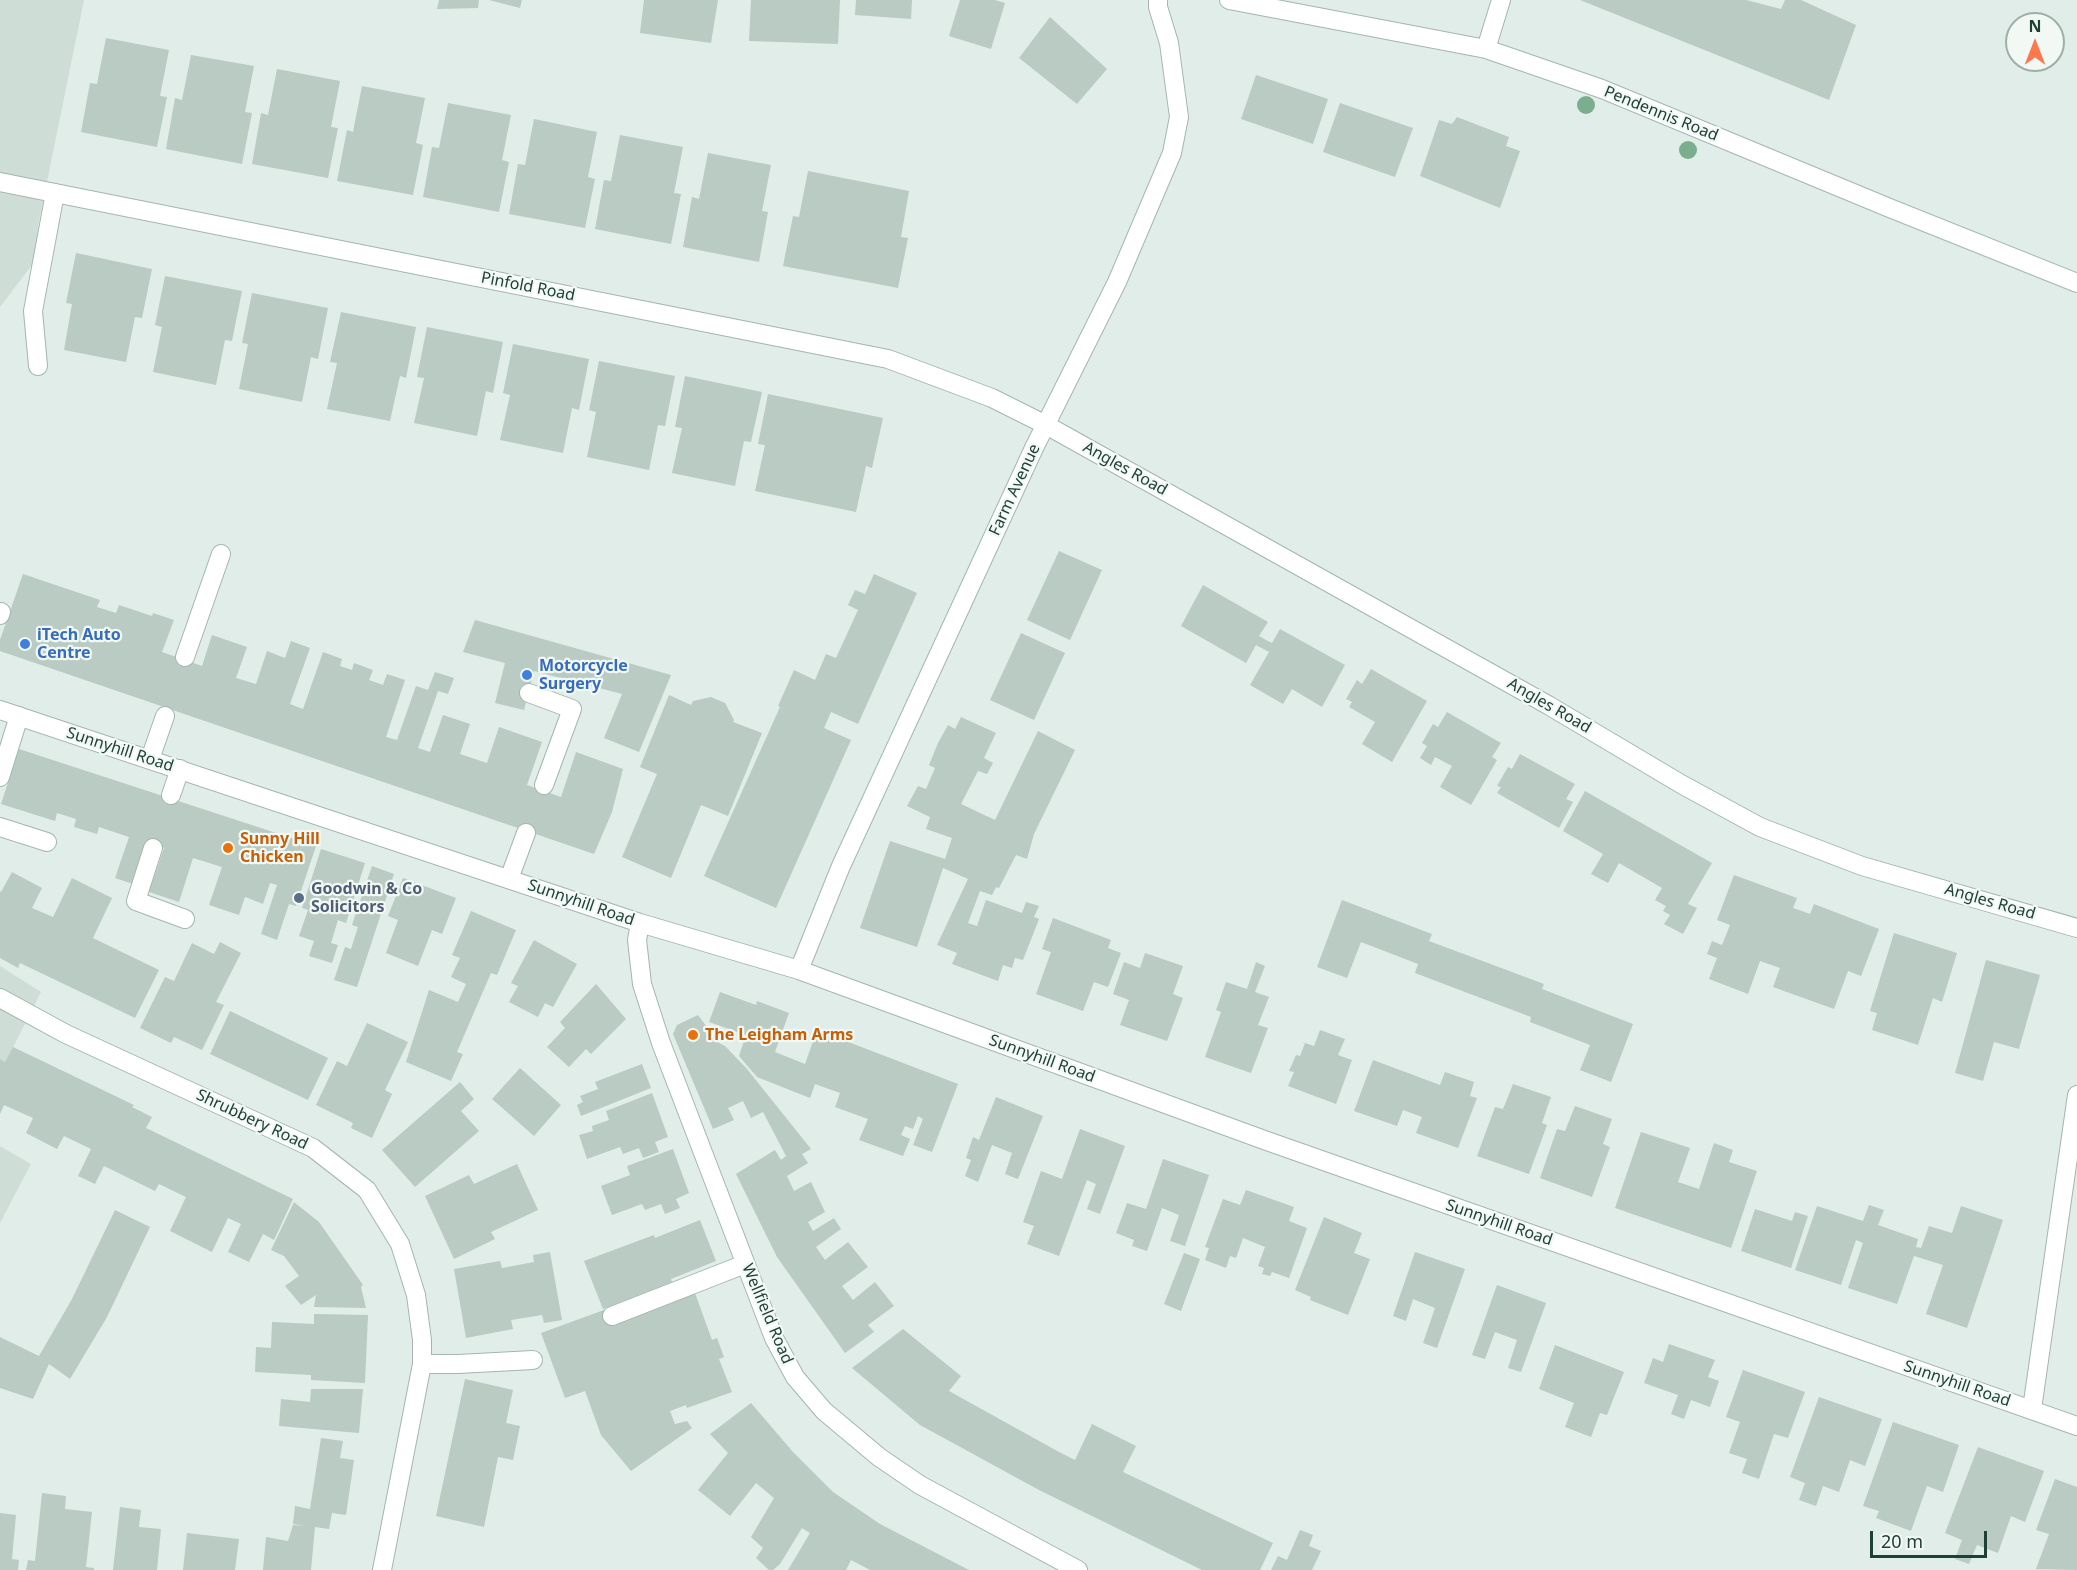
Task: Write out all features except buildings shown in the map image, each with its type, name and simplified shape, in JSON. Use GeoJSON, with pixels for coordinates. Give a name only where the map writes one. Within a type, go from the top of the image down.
{"type":"FeatureCollection","features":[{"type":"Feature","properties":{"kind":"street","name":"Farm Avenue"},"geometry":{"type":"LineString","coordinates":[[799,970],[841,866],[1046,425],[1117,282],[1172,153],[1179,117],[1169,43],[1158,0]]}},
{"type":"Feature","properties":{"kind":"street","name":"Pendennis Road"},"geometry":{"type":"LineString","coordinates":[[1229,0],[1486,49],[1602,88],[1892,209],[2077,282]]}},
{"type":"Feature","properties":{"kind":"street"},"geometry":{"type":"LineString","coordinates":[[1486,49],[1501,0]]}},
{"type":"Feature","properties":{"kind":"street","name":"Pinfold Road"},"geometry":{"type":"LineString","coordinates":[[0,182],[888,359],[992,398],[1046,425]]}},
{"type":"Feature","properties":{"kind":"street"},"geometry":{"type":"LineString","coordinates":[[38,366],[33,311],[55,193]]}},
{"type":"Feature","properties":{"kind":"street","name":"Angles Road"},"geometry":{"type":"LineString","coordinates":[[1046,425],[1538,699],[1681,784],[1760,827],[1862,866],[2077,928]]}},
{"type":"Feature","properties":{"kind":"street"},"geometry":{"type":"LineString","coordinates":[[186,657],[221,555]]}},
{"type":"Feature","properties":{"kind":"street"},"geometry":{"type":"LineString","coordinates":[[529,693],[572,708],[544,785]]}},
{"type":"Feature","properties":{"kind":"street","name":"Sunnyhill Road"},"geometry":{"type":"LineString","coordinates":[[0,710],[640,923],[799,970],[1267,1141],[2077,1426]]}},
{"type":"Feature","properties":{"kind":"street"},"geometry":{"type":"LineString","coordinates":[[0,777],[20,716]]}},
{"type":"Feature","properties":{"kind":"street"},"geometry":{"type":"LineString","coordinates":[[150,759],[165,716]]}},
{"type":"Feature","properties":{"kind":"street"},"geometry":{"type":"LineString","coordinates":[[171,795],[180,769]]}},
{"type":"Feature","properties":{"kind":"street"},"geometry":{"type":"LineString","coordinates":[[0,827],[47,842]]}},
{"type":"Feature","properties":{"kind":"street"},"geometry":{"type":"LineString","coordinates":[[509,879],[526,833]]}},
{"type":"Feature","properties":{"kind":"street"},"geometry":{"type":"LineString","coordinates":[[153,848],[136,901],[186,919]]}},
{"type":"Feature","properties":{"kind":"street","name":"Wellfield Road"},"geometry":{"type":"LineString","coordinates":[[640,923],[637,940],[642,984],[661,1043],[774,1338],[795,1377],[824,1411],[879,1457],[920,1485],[1078,1570]]}},
{"type":"Feature","properties":{"kind":"street","name":"Shrubbery Road"},"geometry":{"type":"LineString","coordinates":[[0,998],[66,1034],[313,1148],[367,1190],[400,1244],[416,1295],[422,1340],[422,1364],[382,1570]]}},
{"type":"Feature","properties":{"kind":"street"},"geometry":{"type":"LineString","coordinates":[[2032,1409],[2077,1095]]}},
{"type":"Feature","properties":{"kind":"street"},"geometry":{"type":"LineString","coordinates":[[612,1316],[745,1264]]}},
{"type":"Feature","properties":{"kind":"street"},"geometry":{"type":"LineString","coordinates":[[422,1364],[534,1360]]}},
{"type":"Feature","properties":{"kind":"shaded area"},"geometry":{"type":"Polygon","coordinates":[[[0,0],[84,0],[38,226],[35,261],[0,307],[0,0]]]}},
{"type":"Feature","properties":{"kind":"shaded area"},"geometry":{"type":"Polygon","coordinates":[[[0,966],[41,992],[0,1073],[0,966]]]}},
{"type":"Feature","properties":{"kind":"shaded area"},"geometry":{"type":"Polygon","coordinates":[[[0,1146],[31,1164],[0,1223],[0,1146]]]}},
{"type":"Feature","properties":{"kind":"place","name":"iTech Auto Centre"},"geometry":{"type":"Point","coordinates":[25,644]}},
{"type":"Feature","properties":{"kind":"place","name":"Motorcycle Surgery"},"geometry":{"type":"Point","coordinates":[527,675]}},
{"type":"Feature","properties":{"kind":"place","name":"Sunny Hill Chicken"},"geometry":{"type":"Point","coordinates":[228,848]}},
{"type":"Feature","properties":{"kind":"place","name":"Goodwin & Co Solicitors"},"geometry":{"type":"Point","coordinates":[299,898]}},
{"type":"Feature","properties":{"kind":"place","name":"The Leigham Arms"},"geometry":{"type":"Point","coordinates":[693,1035]}}]}
